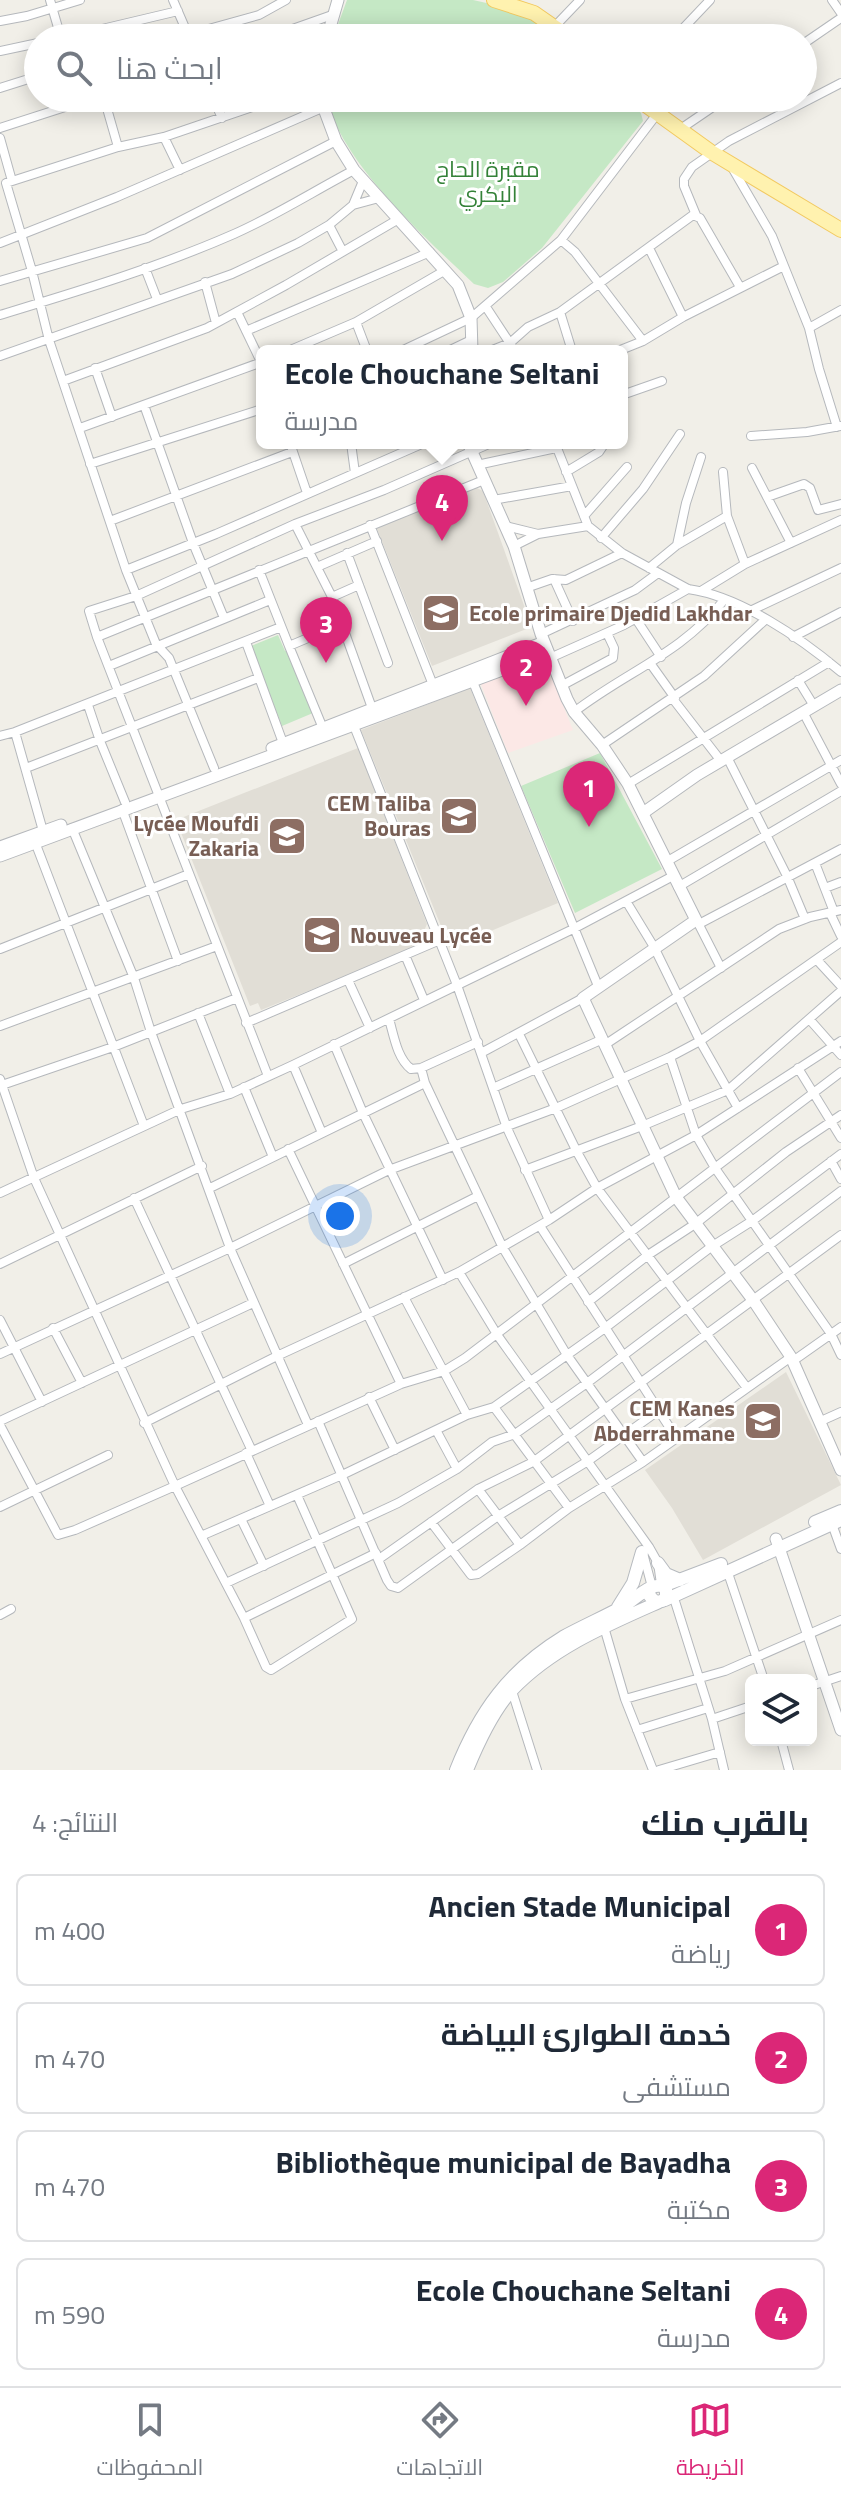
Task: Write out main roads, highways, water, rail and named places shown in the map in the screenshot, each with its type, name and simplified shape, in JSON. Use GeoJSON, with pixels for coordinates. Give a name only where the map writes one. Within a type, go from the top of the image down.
{"type":"FeatureCollection","features":[{"type":"Feature","properties":{"kind":"main road"},"geometry":{"type":"LineString","coordinates":[[494,0],[534,13],[550,24]]}},
{"type":"Feature","properties":{"kind":"main road"},"geometry":{"type":"LineString","coordinates":[[526,1],[562,24]]}},
{"type":"Feature","properties":{"kind":"main road"},"geometry":{"type":"LineString","coordinates":[[655,112],[711,152],[841,230]]}},
{"type":"Feature","properties":{"kind":"main road"},"geometry":{"type":"LineString","coordinates":[[467,1770],[498,1709],[512,1691],[556,1655],[604,1627],[727,1570],[841,1511]]}},
{"type":"Feature","properties":{"kind":"main road"},"geometry":{"type":"LineString","coordinates":[[456,1770],[465,1746],[504,1684],[561,1638],[657,1586],[837,1522]]}},
{"type":"Feature","properties":{"kind":"main road"},"geometry":{"type":"LineString","coordinates":[[615,1611],[633,1583],[642,1552]]}},
{"type":"Feature","properties":{"kind":"main road"},"geometry":{"type":"LineString","coordinates":[[658,1563],[666,1574],[680,1580]]}},
{"type":"Feature","properties":{"kind":"main road"},"geometry":{"type":"LineString","coordinates":[[657,1586],[650,1598],[666,1599]]}},
{"type":"Feature","properties":{"kind":"place","name":"Ecole Chouchane Seltani"},"geometry":{"type":"Point","coordinates":[442,541]}},
{"type":"Feature","properties":{"kind":"place","name":"Ecole primaire Djedid Lakhdar"},"geometry":{"type":"Point","coordinates":[441,613]}},
{"type":"Feature","properties":{"kind":"place","name":"Bibliothèque municipal de Bayadha"},"geometry":{"type":"Point","coordinates":[326,663]}},
{"type":"Feature","properties":{"kind":"place","name":"خدمة الطوارئ البياضة"},"geometry":{"type":"Point","coordinates":[526,706]}},
{"type":"Feature","properties":{"kind":"place","name":"CEM Taliba Bouras"},"geometry":{"type":"Point","coordinates":[459,816]}},
{"type":"Feature","properties":{"kind":"place","name":"Ancien Stade Municipal"},"geometry":{"type":"Point","coordinates":[589,827]}},
{"type":"Feature","properties":{"kind":"place","name":"Lycée Moufdi Zakaria"},"geometry":{"type":"Point","coordinates":[287,836]}},
{"type":"Feature","properties":{"kind":"place","name":"Nouveau Lycée"},"geometry":{"type":"Point","coordinates":[322,935]}},
{"type":"Feature","properties":{"kind":"place","name":"CEM Kanes Abderrahmane"},"geometry":{"type":"Point","coordinates":[763,1421]}},
{"type":"Feature","properties":{"kind":"park label","name":"مقبرة الحاج البكري"},"geometry":{"type":"Point","coordinates":[488,182]}}]}
